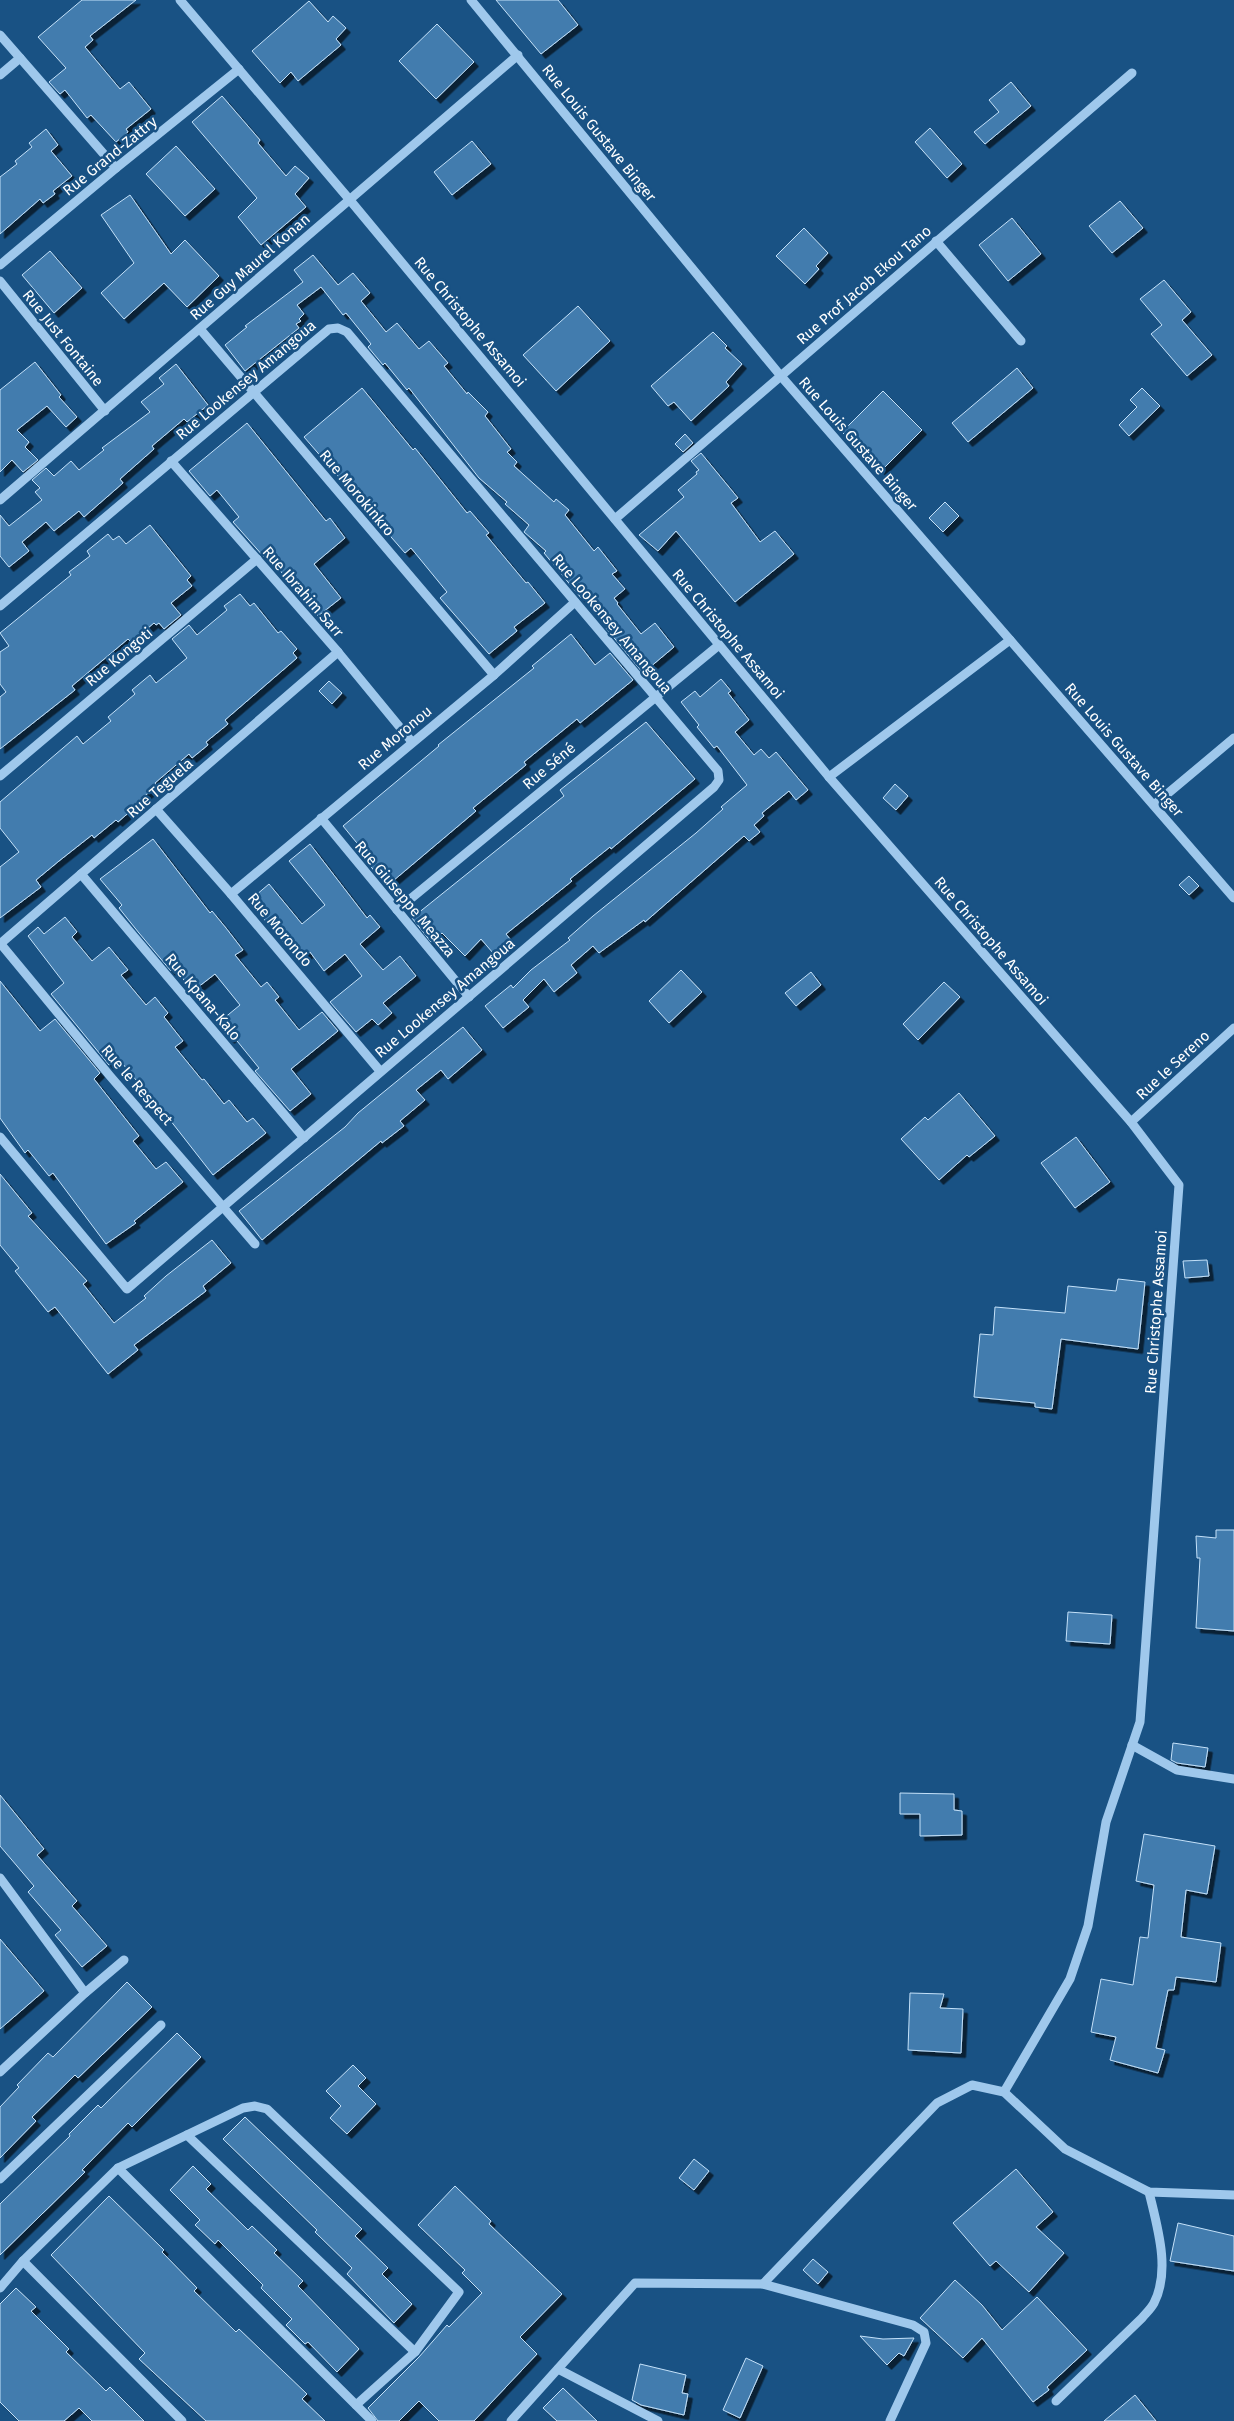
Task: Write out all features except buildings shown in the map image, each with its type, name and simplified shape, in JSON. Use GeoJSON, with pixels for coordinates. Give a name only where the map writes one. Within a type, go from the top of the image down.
{"type":"FeatureCollection","features":[{"type":"Feature","properties":{"kind":"street","name":"Rue Christophe Assamoi"},"geometry":{"type":"LineString","coordinates":[[180,0],[349,199],[829,777],[1132,1122],[1179,1186],[1140,1722],[1106,1822],[1088,1926],[1070,1979],[1004,2092]]}},
{"type":"Feature","properties":{"kind":"street","name":"Rue Louis Gustave Binger"},"geometry":{"type":"LineString","coordinates":[[471,0],[780,375],[1234,898]]}},
{"type":"Feature","properties":{"kind":"street"},"geometry":{"type":"LineString","coordinates":[[0,35],[116,168]]}},
{"type":"Feature","properties":{"kind":"street","name":"Rue Guy Maurel Konan"},"geometry":{"type":"LineString","coordinates":[[0,500],[518,55]]}},
{"type":"Feature","properties":{"kind":"street"},"geometry":{"type":"LineString","coordinates":[[0,75],[20,58]]}},
{"type":"Feature","properties":{"kind":"street","name":"Rue Grand-Zattry"},"geometry":{"type":"LineString","coordinates":[[0,265],[238,69]]}},
{"type":"Feature","properties":{"kind":"street","name":"Rue Prof Jacob Ekou Tano"},"geometry":{"type":"LineString","coordinates":[[615,519],[1132,73]]}},
{"type":"Feature","properties":{"kind":"street"},"geometry":{"type":"LineString","coordinates":[[936,241],[1020,341]]}},
{"type":"Feature","properties":{"kind":"street","name":"Rue Just Fontaine"},"geometry":{"type":"LineString","coordinates":[[0,281],[105,411]]}},
{"type":"Feature","properties":{"kind":"street","name":"Rue Morokinkro"},"geometry":{"type":"LineString","coordinates":[[200,328],[494,675]]}},
{"type":"Feature","properties":{"kind":"street","name":"Rue Lookensey Amangoua"},"geometry":{"type":"LineString","coordinates":[[0,606],[329,329],[338,328],[347,332],[576,602],[718,771],[720,780],[714,788],[380,1071],[128,1289],[0,1137]]}},
{"type":"Feature","properties":{"kind":"street","name":"Rue Ibrahim Sarr"},"geometry":{"type":"LineString","coordinates":[[171,461],[338,652],[412,742]]}},
{"type":"Feature","properties":{"kind":"street","name":"Rue Kongoti"},"geometry":{"type":"LineString","coordinates":[[0,776],[257,559]]}},
{"type":"Feature","properties":{"kind":"street","name":"Rue Moronou"},"geometry":{"type":"LineString","coordinates":[[232,894],[494,675],[576,602]]}},
{"type":"Feature","properties":{"kind":"street"},"geometry":{"type":"LineString","coordinates":[[829,777],[1010,640]]}},
{"type":"Feature","properties":{"kind":"street","name":"Rue Séné"},"geometry":{"type":"LineString","coordinates":[[397,910],[719,644]]}},
{"type":"Feature","properties":{"kind":"street","name":"Rue Teguela"},"geometry":{"type":"LineString","coordinates":[[0,943],[338,652]]}},
{"type":"Feature","properties":{"kind":"street"},"geometry":{"type":"LineString","coordinates":[[1154,805],[1234,738]]}},
{"type":"Feature","properties":{"kind":"street","name":"Rue Morondo"},"geometry":{"type":"LineString","coordinates":[[156,809],[232,894],[380,1071]]}},
{"type":"Feature","properties":{"kind":"street","name":"Rue Giuseppe Meazza"},"geometry":{"type":"LineString","coordinates":[[321,818],[469,997]]}},
{"type":"Feature","properties":{"kind":"street","name":"Rue Kpana-Kalo"},"geometry":{"type":"LineString","coordinates":[[81,874],[304,1138]]}},
{"type":"Feature","properties":{"kind":"street","name":"Rue le Respect"},"geometry":{"type":"LineString","coordinates":[[0,943],[110,1076],[255,1244]]}},
{"type":"Feature","properties":{"kind":"street","name":"Rue le Sereno"},"geometry":{"type":"LineString","coordinates":[[1132,1122],[1234,1028]]}},
{"type":"Feature","properties":{"kind":"street"},"geometry":{"type":"LineString","coordinates":[[1132,1745],[1177,1770],[1234,1779]]}},
{"type":"Feature","properties":{"kind":"street"},"geometry":{"type":"LineString","coordinates":[[0,1878],[85,1993]]}},
{"type":"Feature","properties":{"kind":"street"},"geometry":{"type":"LineString","coordinates":[[2,2067],[124,1960]]}},
{"type":"Feature","properties":{"kind":"street"},"geometry":{"type":"LineString","coordinates":[[0,2179],[160,2025]]}},
{"type":"Feature","properties":{"kind":"street"},"geometry":{"type":"LineString","coordinates":[[762,2284],[937,2103],[972,2085],[1004,2092],[1065,2149],[1149,2192],[1234,2195]]}},
{"type":"Feature","properties":{"kind":"street"},"geometry":{"type":"LineString","coordinates":[[0,2288],[22,2261],[118,2168],[243,2108],[255,2106],[267,2109],[459,2292],[415,2352],[356,2405]]}},
{"type":"Feature","properties":{"kind":"street"},"geometry":{"type":"LineString","coordinates":[[187,2135],[415,2352]]}},
{"type":"Feature","properties":{"kind":"street"},"geometry":{"type":"LineString","coordinates":[[118,2168],[372,2421]]}},
{"type":"Feature","properties":{"kind":"street"},"geometry":{"type":"LineString","coordinates":[[1056,2401],[1142,2318],[1154,2304],[1160,2283],[1161,2244],[1149,2192]]}},
{"type":"Feature","properties":{"kind":"street"},"geometry":{"type":"LineString","coordinates":[[22,2261],[182,2421]]}},
{"type":"Feature","properties":{"kind":"street"},"geometry":{"type":"LineString","coordinates":[[511,2421],[635,2283],[762,2284],[913,2325],[924,2332],[926,2343],[890,2421]]}},
{"type":"Feature","properties":{"kind":"street"},"geometry":{"type":"LineString","coordinates":[[558,2369],[658,2421]]}}]}
